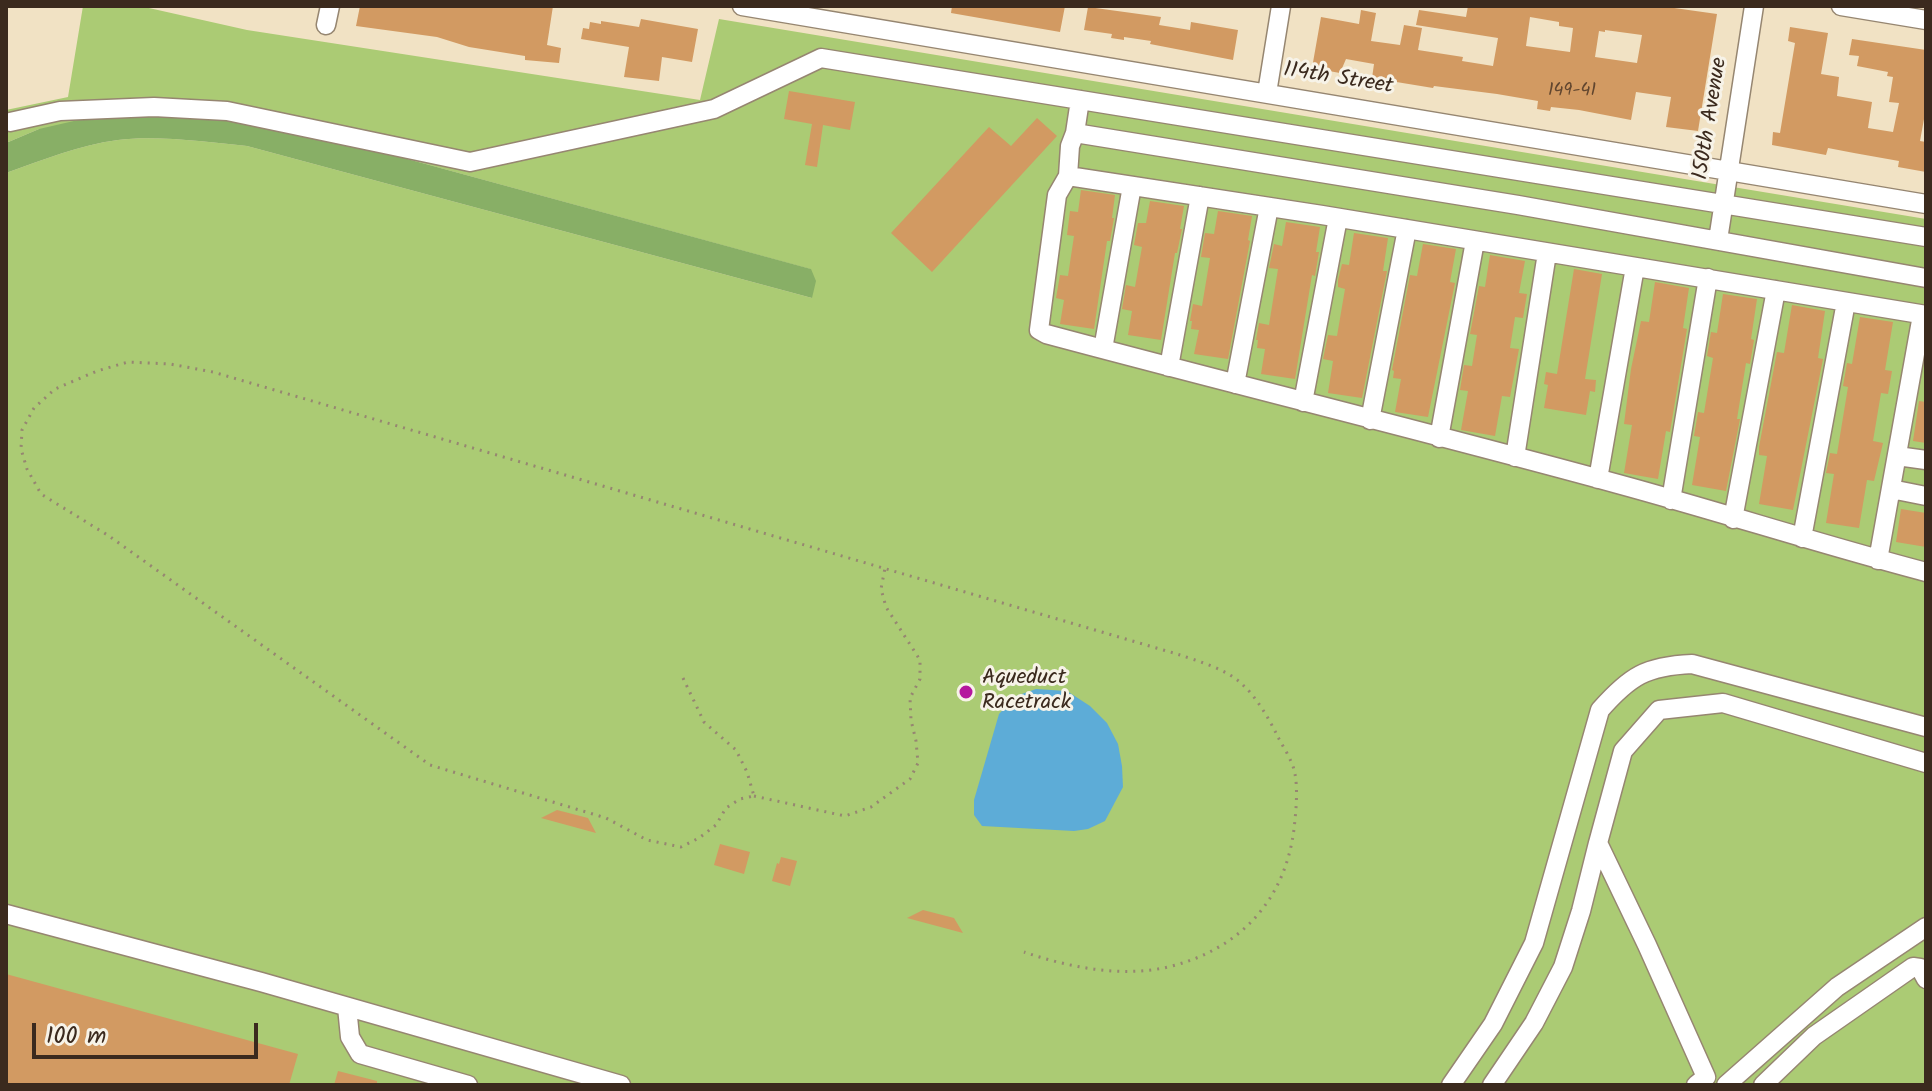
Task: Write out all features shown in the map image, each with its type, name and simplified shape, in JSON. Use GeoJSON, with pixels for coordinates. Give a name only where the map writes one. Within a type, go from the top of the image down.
{"type":"FeatureCollection","features":[{"type":"Feature","properties":{"kind":"street"},"geometry":{"type":"LineString","coordinates":[[326,25],[330,6]]}},
{"type":"Feature","properties":{"kind":"street","name":"114th Street"},"geometry":{"type":"LineString","coordinates":[[742,6],[805,11],[1267,93],[1926,204]]}},
{"type":"Feature","properties":{"kind":"street"},"geometry":{"type":"LineString","coordinates":[[1267,93],[1281,6]]}},
{"type":"Feature","properties":{"kind":"street","name":"150th Avenue"},"geometry":{"type":"LineString","coordinates":[[1718,240],[1754,6]]}},
{"type":"Feature","properties":{"kind":"street"},"geometry":{"type":"LineString","coordinates":[[1841,6],[1926,20]]}},
{"type":"Feature","properties":{"kind":"street"},"geometry":{"type":"LineString","coordinates":[[10,122],[60,111],[154,107],[227,111],[470,162],[714,109],[821,58],[1926,237]]}},
{"type":"Feature","properties":{"kind":"street"},"geometry":{"type":"LineString","coordinates":[[1080,100],[1070,146],[1068,176],[1057,195],[1039,330],[1046,334],[1598,479],[1926,572]]}},
{"type":"Feature","properties":{"kind":"street"},"geometry":{"type":"LineString","coordinates":[[1075,133],[1718,240],[1926,278]]}},
{"type":"Feature","properties":{"kind":"street"},"geometry":{"type":"LineString","coordinates":[[1068,176],[1924,315],[1878,560]]}},
{"type":"Feature","properties":{"kind":"street"},"geometry":{"type":"LineString","coordinates":[[1103,349],[1132,186]]}},
{"type":"Feature","properties":{"kind":"street"},"geometry":{"type":"LineString","coordinates":[[1169,367],[1200,196]]}},
{"type":"Feature","properties":{"kind":"street"},"geometry":{"type":"LineString","coordinates":[[1235,384],[1269,207]]}},
{"type":"Feature","properties":{"kind":"street"},"geometry":{"type":"LineString","coordinates":[[1303,402],[1338,218]]}},
{"type":"Feature","properties":{"kind":"street"},"geometry":{"type":"LineString","coordinates":[[1370,420],[1407,229]]}},
{"type":"Feature","properties":{"kind":"street"},"geometry":{"type":"LineString","coordinates":[[1439,438],[1475,241]]}},
{"type":"Feature","properties":{"kind":"street"},"geometry":{"type":"LineString","coordinates":[[1515,457],[1547,253]]}},
{"type":"Feature","properties":{"kind":"street"},"geometry":{"type":"LineString","coordinates":[[1598,479],[1635,267]]}},
{"type":"Feature","properties":{"kind":"street"},"geometry":{"type":"LineString","coordinates":[[1671,500],[1708,278]]}},
{"type":"Feature","properties":{"kind":"street"},"geometry":{"type":"LineString","coordinates":[[1733,519],[1776,290]]}},
{"type":"Feature","properties":{"kind":"street"},"geometry":{"type":"LineString","coordinates":[[1802,538],[1846,302]]}},
{"type":"Feature","properties":{"kind":"street"},"geometry":{"type":"LineString","coordinates":[[1897,456],[1926,460]]}},
{"type":"Feature","properties":{"kind":"street"},"geometry":{"type":"LineString","coordinates":[[1891,489],[1926,496]]}},
{"type":"Feature","properties":{"kind":"street"},"geometry":{"type":"LineString","coordinates":[[1451,1085],[1493,1024],[1534,943],[1600,710],[1624,683],[1664,665],[1692,664],[1926,727]]}},
{"type":"Feature","properties":{"kind":"street"},"geometry":{"type":"LineString","coordinates":[[1492,1085],[1534,1023],[1563,967],[1623,751],[1659,710],[1723,703],[1926,763]]}},
{"type":"Feature","properties":{"kind":"street"},"geometry":{"type":"LineString","coordinates":[[1598,843],[1706,1077],[1696,1085]]}},
{"type":"Feature","properties":{"kind":"street"},"geometry":{"type":"LineString","coordinates":[[6,914],[621,1085]]}},
{"type":"Feature","properties":{"kind":"street"},"geometry":{"type":"LineString","coordinates":[[1726,1085],[1837,987],[1926,927]]}},
{"type":"Feature","properties":{"kind":"street"},"geometry":{"type":"LineString","coordinates":[[1763,1085],[1814,1036],[1913,967],[1920,968],[1926,979]]}},
{"type":"Feature","properties":{"kind":"street"},"geometry":{"type":"LineString","coordinates":[[347,1007],[350,1037],[360,1054],[468,1085]]}},
{"type":"Feature","properties":{"kind":"path"},"geometry":{"type":"LineString","coordinates":[[885,568],[881,589],[886,607],[920,660],[920,679],[910,698],[918,763],[910,779],[871,807],[845,816],[754,796],[740,799],[726,808],[716,825],[681,847],[647,840],[606,818],[430,765],[109,536],[41,494],[27,469],[21,449],[22,430],[34,408],[55,389],[97,371],[128,362],[170,364],[213,372],[885,568],[1208,665],[1243,684],[1270,721],[1295,772],[1296,814],[1291,852],[1280,884],[1259,914],[1233,938],[1200,955],[1166,967],[1090,968],[1053,962],[1024,952]]}},
{"type":"Feature","properties":{"kind":"path"},"geometry":{"type":"LineString","coordinates":[[683,678],[704,722],[736,750],[754,796]]}},
{"type":"Feature","properties":{"kind":"green space","name":"Aqueduct Racetrack"},"geometry":{"type":"Polygon","coordinates":[[[83,6],[140,6],[247,30],[700,100],[719,19],[1926,219],[1926,1085],[6,1085],[6,173],[75,149],[118,140],[165,139],[247,146],[812,298],[810,269],[334,139],[39,129],[6,143],[6,110],[68,97],[83,6]]]}},
{"type":"Feature","properties":{"kind":"green space"},"geometry":{"type":"Polygon","coordinates":[[[100,115],[223,116],[334,139],[811,269],[816,281],[812,298],[247,146],[165,139],[118,140],[75,149],[6,173],[6,143],[39,129],[100,115]]]}},
{"type":"Feature","properties":{"kind":"water"},"geometry":{"type":"Polygon","coordinates":[[[1036,689],[1067,691],[1090,706],[1107,723],[1118,744],[1123,787],[1105,821],[1088,829],[982,826],[974,815],[974,800],[999,714],[1016,696],[1036,689]]]}},
{"type":"Feature","properties":{"kind":"building"},"geometry":{"type":"Polygon","coordinates":[[[360,6],[553,6],[547,45],[561,48],[559,63],[525,60],[525,56],[469,47],[437,37],[356,26],[360,6]]]}},
{"type":"Feature","properties":{"kind":"building"},"geometry":{"type":"Polygon","coordinates":[[[952,6],[1065,6],[1060,32],[951,13],[952,6]]]}},
{"type":"Feature","properties":{"kind":"building"},"geometry":{"type":"Polygon","coordinates":[[[1468,6],[1660,6],[1717,14],[1698,131],[1666,127],[1671,97],[1636,92],[1631,120],[1579,110],[1537,109],[1538,101],[1497,94],[1372,78],[1374,64],[1346,59],[1340,73],[1312,68],[1321,17],[1359,24],[1361,10],[1376,13],[1371,41],[1400,45],[1404,25],[1422,28],[1418,50],[1463,57],[1462,61],[1493,66],[1498,38],[1416,25],[1419,10],[1466,17],[1468,6]],[[1530,17],[1526,46],[1570,52],[1573,28],[1530,17]],[[1599,31],[1595,57],[1637,63],[1642,35],[1599,31]]]}},
{"type":"Feature","properties":{"kind":"building"},"geometry":{"type":"Polygon","coordinates":[[[1088,7],[1161,17],[1159,25],[1190,30],[1191,22],[1238,30],[1233,60],[1150,44],[1151,41],[1111,38],[1112,34],[1084,30],[1088,7]]]}},
{"type":"Feature","properties":{"kind":"building"},"geometry":{"type":"Polygon","coordinates":[[[641,19],[698,29],[692,62],[662,57],[659,81],[624,77],[629,47],[581,39],[583,28],[589,29],[590,22],[639,27],[641,19]]]}},
{"type":"Feature","properties":{"kind":"building"},"geometry":{"type":"Polygon","coordinates":[[[1790,27],[1828,33],[1821,74],[1839,77],[1837,96],[1872,102],[1868,128],[1893,132],[1899,103],[1889,102],[1893,77],[1887,76],[1888,72],[1857,66],[1859,56],[1849,55],[1852,39],[1926,50],[1926,108],[1920,141],[1926,142],[1926,172],[1898,167],[1899,161],[1828,148],[1826,155],[1772,145],[1773,132],[1780,133],[1795,43],[1788,41],[1790,27]]]}},
{"type":"Feature","properties":{"kind":"building"},"geometry":{"type":"Polygon","coordinates":[[[789,91],[855,102],[850,130],[823,125],[817,167],[805,165],[812,124],[784,119],[789,91]]]}},
{"type":"Feature","properties":{"kind":"building"},"geometry":{"type":"Polygon","coordinates":[[[1037,118],[1057,136],[932,272],[891,233],[989,127],[1011,146],[1037,118]]]}},
{"type":"Feature","properties":{"kind":"building"},"geometry":{"type":"Polygon","coordinates":[[[1081,190],[1115,195],[1114,218],[1110,241],[1107,241],[1094,329],[1060,324],[1064,300],[1056,298],[1060,275],[1068,276],[1074,236],[1067,235],[1070,211],[1078,212],[1081,190]]]}},
{"type":"Feature","properties":{"kind":"building"},"geometry":{"type":"Polygon","coordinates":[[[1150,201],[1184,206],[1161,340],[1128,335],[1132,311],[1122,309],[1126,285],[1135,287],[1142,247],[1134,245],[1138,223],[1146,223],[1150,201]]]}},
{"type":"Feature","properties":{"kind":"building"},"geometry":{"type":"Polygon","coordinates":[[[1218,211],[1252,216],[1228,359],[1194,354],[1199,330],[1191,329],[1190,321],[1193,304],[1202,306],[1210,258],[1201,257],[1205,233],[1214,234],[1218,211]]]}},
{"type":"Feature","properties":{"kind":"building"},"geometry":{"type":"Polygon","coordinates":[[[1286,222],[1320,227],[1316,252],[1319,252],[1315,276],[1312,275],[1295,379],[1261,374],[1265,349],[1257,348],[1256,340],[1259,323],[1269,325],[1278,269],[1269,268],[1274,244],[1282,246],[1286,222]]]}},
{"type":"Feature","properties":{"kind":"building"},"geometry":{"type":"Polygon","coordinates":[[[1354,233],[1388,238],[1383,271],[1387,271],[1362,398],[1328,393],[1333,361],[1323,359],[1328,335],[1337,336],[1345,289],[1338,287],[1338,280],[1342,264],[1349,265],[1354,233]]]}},
{"type":"Feature","properties":{"kind":"building"},"geometry":{"type":"Polygon","coordinates":[[[1423,244],[1456,249],[1450,282],[1455,283],[1428,417],[1395,412],[1401,379],[1393,378],[1392,370],[1410,275],[1417,276],[1423,244]]]}},
{"type":"Feature","properties":{"kind":"building"},"geometry":{"type":"Polygon","coordinates":[[[1490,255],[1525,261],[1519,293],[1527,294],[1523,318],[1515,317],[1510,348],[1519,349],[1510,397],[1502,396],[1495,436],[1461,430],[1468,391],[1460,390],[1464,365],[1472,366],[1477,335],[1470,334],[1479,286],[1485,287],[1490,255]]]}},
{"type":"Feature","properties":{"kind":"building"},"geometry":{"type":"Polygon","coordinates":[[[1574,269],[1602,274],[1585,379],[1596,380],[1595,392],[1590,391],[1586,415],[1544,408],[1548,385],[1544,384],[1546,372],[1557,374],[1574,269]]]}},
{"type":"Feature","properties":{"kind":"building"},"geometry":{"type":"Polygon","coordinates":[[[1655,282],[1689,288],[1683,328],[1687,329],[1670,432],[1666,431],[1658,479],[1624,473],[1632,425],[1624,424],[1631,369],[1641,321],[1649,322],[1655,282]]]}},
{"type":"Feature","properties":{"kind":"building"},"geometry":{"type":"Polygon","coordinates":[[[1723,294],[1757,299],[1751,339],[1754,340],[1750,364],[1746,363],[1737,419],[1740,419],[1726,491],[1692,485],[1700,437],[1694,436],[1698,412],[1704,413],[1713,358],[1707,356],[1711,332],[1717,333],[1723,294]]]}},
{"type":"Feature","properties":{"kind":"building"},"geometry":{"type":"Polygon","coordinates":[[[1792,305],[1825,311],[1818,358],[1823,359],[1793,510],[1759,504],[1767,456],[1759,455],[1759,447],[1777,352],[1784,353],[1792,305]]]}},
{"type":"Feature","properties":{"kind":"building"},"geometry":{"type":"Polygon","coordinates":[[[1860,317],[1893,322],[1885,370],[1892,371],[1888,394],[1881,393],[1873,441],[1883,443],[1874,481],[1867,480],[1859,528],[1826,523],[1834,474],[1826,473],[1830,453],[1837,454],[1848,387],[1843,386],[1847,363],[1852,364],[1860,317]]]}},
{"type":"Feature","properties":{"kind":"building"},"geometry":{"type":"Polygon","coordinates":[[[1919,401],[1926,402],[1926,443],[1913,441],[1919,401]]]}},
{"type":"Feature","properties":{"kind":"building"},"geometry":{"type":"Polygon","coordinates":[[[1901,509],[1926,513],[1926,547],[1896,542],[1901,509]]]}},
{"type":"Feature","properties":{"kind":"building"},"geometry":{"type":"Polygon","coordinates":[[[557,810],[588,818],[596,833],[541,818],[557,810]]]}},
{"type":"Feature","properties":{"kind":"building"},"geometry":{"type":"Polygon","coordinates":[[[720,844],[750,852],[744,874],[714,865],[720,844]]]}},
{"type":"Feature","properties":{"kind":"building"},"geometry":{"type":"Polygon","coordinates":[[[781,857],[797,861],[790,886],[772,881],[781,857]]]}},
{"type":"Feature","properties":{"kind":"building"},"geometry":{"type":"Polygon","coordinates":[[[923,910],[954,918],[963,933],[907,918],[923,910]]]}},
{"type":"Feature","properties":{"kind":"building"},"geometry":{"type":"Polygon","coordinates":[[[6,974],[298,1054],[289,1085],[6,1085],[6,974]]]}},
{"type":"Feature","properties":{"kind":"building"},"geometry":{"type":"Polygon","coordinates":[[[338,1071],[377,1081],[377,1085],[334,1085],[338,1071]]]}},
{"type":"Feature","properties":{"kind":"place","name":"Aqueduct Racetrack"},"geometry":{"type":"Point","coordinates":[966,692]}}]}
